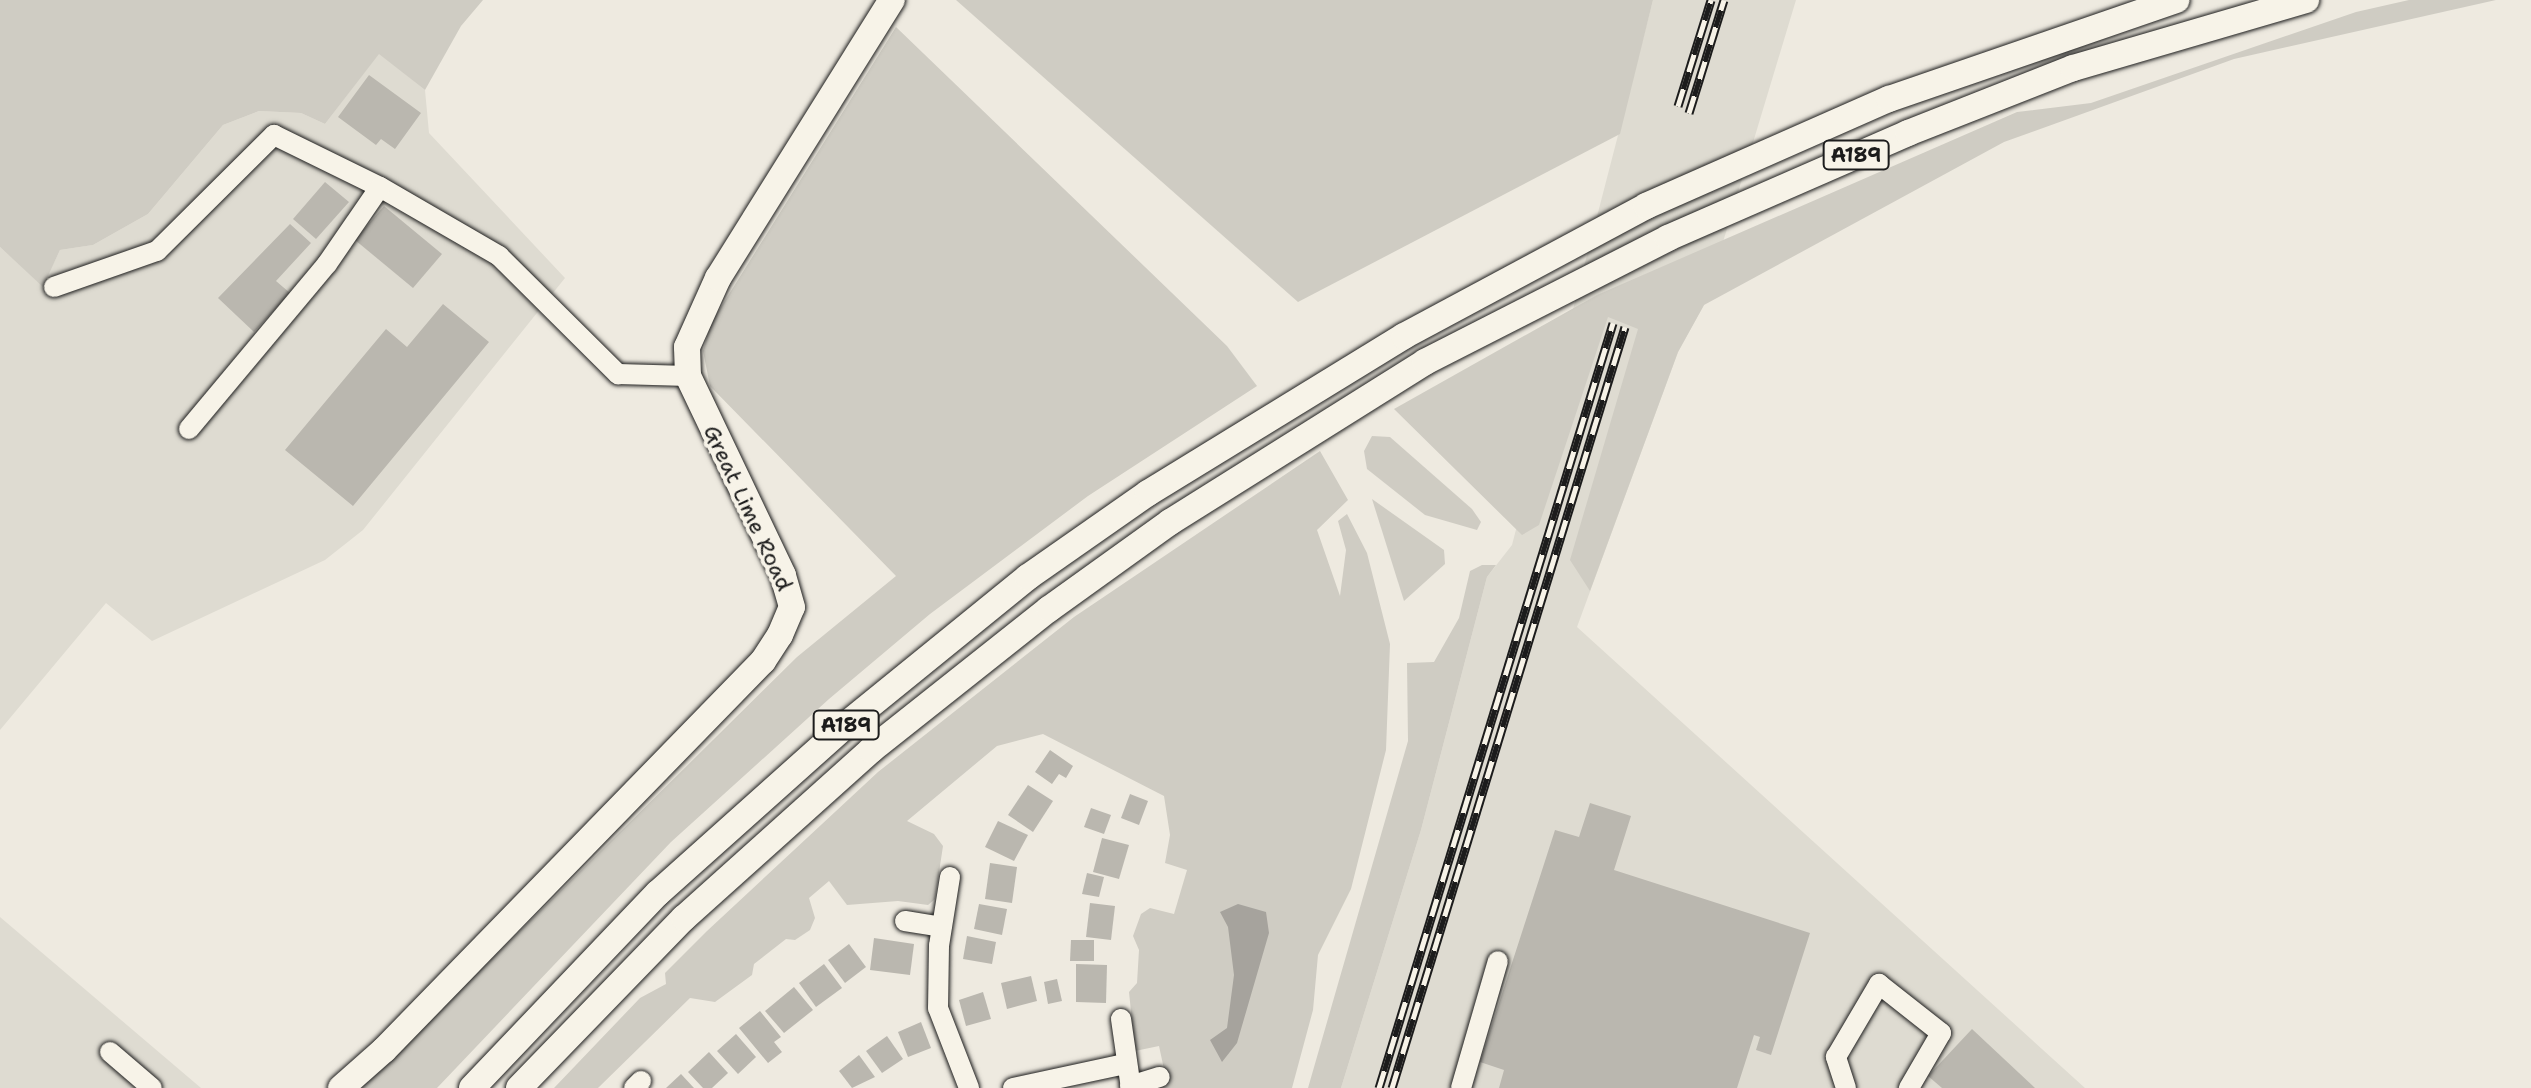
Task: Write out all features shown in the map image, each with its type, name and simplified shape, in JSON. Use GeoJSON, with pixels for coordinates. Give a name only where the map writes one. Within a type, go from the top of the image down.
{"type":"FeatureCollection","features":[{"type":"Feature","properties":{"kind":"main road","name":"Great Lime Road"},"geometry":{"type":"LineString","coordinates":[[341,1088],[752,672],[780,635],[792,607],[783,575],[688,376],[687,347],[699,311],[892,0]]}},
{"type":"Feature","properties":{"kind":"main road","name":"A189"},"geometry":{"type":"LineString","coordinates":[[472,1088],[658,893],[847,724],[1028,577],[1266,418],[1404,336],[1646,206],[1889,99],[2176,0]]}},
{"type":"Feature","properties":{"kind":"main road","name":"A189"},"geometry":{"type":"LineString","coordinates":[[519,1088],[684,918],[871,750],[1049,609],[1170,522],[1425,362],[1668,238],[1908,133],[2073,68],[2306,0]]}},
{"type":"Feature","properties":{"kind":"street"},"geometry":{"type":"LineString","coordinates":[[54,287],[157,251],[274,135],[380,187],[499,256],[618,374],[688,376]]}},
{"type":"Feature","properties":{"kind":"street"},"geometry":{"type":"LineString","coordinates":[[189,429],[327,264],[380,187]]}},
{"type":"Feature","properties":{"kind":"street"},"geometry":{"type":"LineString","coordinates":[[950,877],[942,927],[938,1008],[969,1088]]}},
{"type":"Feature","properties":{"kind":"street"},"geometry":{"type":"LineString","coordinates":[[905,921],[942,927]]}},
{"type":"Feature","properties":{"kind":"street"},"geometry":{"type":"LineString","coordinates":[[1461,1088],[1498,961]]}},
{"type":"Feature","properties":{"kind":"street"},"geometry":{"type":"LineString","coordinates":[[1846,1088],[1836,1057],[1879,984],[1941,1033],[1909,1088]]}},
{"type":"Feature","properties":{"kind":"street"},"geometry":{"type":"LineString","coordinates":[[1121,1019],[1130,1087],[1160,1077]]}},
{"type":"Feature","properties":{"kind":"street"},"geometry":{"type":"LineString","coordinates":[[110,1052],[152,1088]]}},
{"type":"Feature","properties":{"kind":"street"},"geometry":{"type":"LineString","coordinates":[[1013,1088],[1125,1064]]}},
{"type":"Feature","properties":{"kind":"shaded area"},"geometry":{"type":"Polygon","coordinates":[[[0,0],[483,0],[461,26],[425,90],[379,54],[325,124],[301,113],[259,111],[223,125],[148,214],[93,245],[60,250],[43,287],[0,247],[0,0]]]}},
{"type":"Feature","properties":{"kind":"shaded area"},"geometry":{"type":"Polygon","coordinates":[[[956,0],[1653,0],[1620,134],[1298,302],[956,0]]]}},
{"type":"Feature","properties":{"kind":"shaded area"},"geometry":{"type":"Polygon","coordinates":[[[1653,0],[1796,0],[1704,305],[1678,352],[1577,627],[2085,1088],[1341,1088],[1421,830],[1487,577],[1512,545],[1653,0]]]}},
{"type":"Feature","properties":{"kind":"shaded area"},"geometry":{"type":"Polygon","coordinates":[[[2409,0],[2496,0],[2234,59],[2004,142],[1704,305],[1678,352],[1590,591],[1570,560],[1638,329],[1608,317],[1539,525],[1522,535],[1394,409],[1597,295],[2017,112],[2091,103],[2356,12],[2409,0]]]}},
{"type":"Feature","properties":{"kind":"shaded area"},"geometry":{"type":"Polygon","coordinates":[[[896,27],[1227,346],[1257,386],[1088,496],[930,614],[829,699],[671,842],[437,1088],[361,1088],[797,657],[896,576],[710,386],[703,351],[711,323],[896,27]]]}},
{"type":"Feature","properties":{"kind":"shaded area"},"geometry":{"type":"Polygon","coordinates":[[[379,53],[425,90],[429,133],[565,278],[363,530],[325,560],[152,641],[106,603],[0,730],[0,247],[43,286],[60,250],[93,245],[148,214],[223,125],[259,111],[301,113],[325,124],[379,53]]]}},
{"type":"Feature","properties":{"kind":"shaded area"},"geometry":{"type":"Polygon","coordinates":[[[1372,436],[1390,437],[1472,509],[1481,522],[1477,530],[1425,515],[1367,469],[1364,451],[1372,436]]]}},
{"type":"Feature","properties":{"kind":"shaded area"},"geometry":{"type":"Polygon","coordinates":[[[1320,451],[1348,500],[1317,530],[1340,596],[1346,550],[1338,521],[1347,514],[1367,553],[1390,644],[1386,750],[1351,889],[1318,955],[1313,1010],[1292,1088],[1150,1088],[1167,1083],[1159,1046],[1135,1051],[1129,992],[1137,983],[1139,950],[1133,936],[1141,914],[1150,908],[1174,914],[1187,870],[1165,863],[1170,835],[1164,796],[1043,734],[997,746],[907,821],[934,834],[943,846],[935,899],[928,905],[898,901],[847,905],[829,881],[809,898],[815,918],[810,930],[795,940],[786,939],[754,964],[752,975],[715,1002],[690,998],[598,1088],[554,1088],[640,998],[666,984],[665,973],[707,931],[878,772],[1074,617],[1320,451]]]}},
{"type":"Feature","properties":{"kind":"shaded area"},"geometry":{"type":"Polygon","coordinates":[[[1372,499],[1444,550],[1445,564],[1404,601],[1372,499]]]}},
{"type":"Feature","properties":{"kind":"shaded area"},"geometry":{"type":"Polygon","coordinates":[[[1482,565],[1496,565],[1487,577],[1421,830],[1341,1088],[1308,1088],[1408,741],[1407,663],[1434,662],[1459,618],[1470,571],[1482,565]]]}},
{"type":"Feature","properties":{"kind":"shaded area"},"geometry":{"type":"Polygon","coordinates":[[[1238,904],[1266,912],[1269,933],[1237,1043],[1222,1062],[1210,1040],[1227,1028],[1234,975],[1228,927],[1220,912],[1238,904]]]}},
{"type":"Feature","properties":{"kind":"shaded area"},"geometry":{"type":"Polygon","coordinates":[[[0,917],[201,1088],[0,1088],[0,917]]]}},
{"type":"Feature","properties":{"kind":"building"},"geometry":{"type":"Polygon","coordinates":[[[369,75],[421,113],[395,149],[381,139],[376,145],[338,117],[369,75]]]}},
{"type":"Feature","properties":{"kind":"building"},"geometry":{"type":"Polygon","coordinates":[[[325,182],[349,202],[316,239],[293,219],[325,182]]]}},
{"type":"Feature","properties":{"kind":"building"},"geometry":{"type":"Polygon","coordinates":[[[384,206],[442,254],[413,288],[355,240],[384,206]]]}},
{"type":"Feature","properties":{"kind":"building"},"geometry":{"type":"Polygon","coordinates":[[[290,224],[311,243],[276,281],[290,293],[254,332],[218,298],[290,224]]]}},
{"type":"Feature","properties":{"kind":"building"},"geometry":{"type":"Polygon","coordinates":[[[443,304],[489,342],[353,506],[285,450],[386,329],[407,347],[443,304]]]}},
{"type":"Feature","properties":{"kind":"building"},"geometry":{"type":"Polygon","coordinates":[[[1050,750],[1073,766],[1066,778],[1059,774],[1052,784],[1035,772],[1050,750]]]}},
{"type":"Feature","properties":{"kind":"building"},"geometry":{"type":"Polygon","coordinates":[[[1028,785],[1053,801],[1033,832],[1008,815],[1028,785]]]}},
{"type":"Feature","properties":{"kind":"building"},"geometry":{"type":"Polygon","coordinates":[[[1130,794],[1148,801],[1139,825],[1121,818],[1130,794]]]}},
{"type":"Feature","properties":{"kind":"building"},"geometry":{"type":"Polygon","coordinates":[[[1590,803],[1631,816],[1614,870],[1810,933],[1771,1055],[1756,1050],[1760,1037],[1754,1035],[1737,1088],[1499,1088],[1504,1070],[1480,1062],[1555,830],[1579,837],[1590,803]]]}},
{"type":"Feature","properties":{"kind":"building"},"geometry":{"type":"Polygon","coordinates":[[[1091,808],[1111,815],[1104,834],[1084,827],[1091,808]]]}},
{"type":"Feature","properties":{"kind":"building"},"geometry":{"type":"Polygon","coordinates":[[[998,821],[1028,835],[1014,861],[985,847],[998,821]]]}},
{"type":"Feature","properties":{"kind":"building"},"geometry":{"type":"Polygon","coordinates":[[[1102,838],[1129,845],[1119,879],[1093,872],[1102,838]]]}},
{"type":"Feature","properties":{"kind":"building"},"geometry":{"type":"Polygon","coordinates":[[[990,863],[1017,867],[1012,903],[985,899],[990,863]]]}},
{"type":"Feature","properties":{"kind":"building"},"geometry":{"type":"Polygon","coordinates":[[[1087,873],[1104,877],[1099,897],[1082,894],[1087,873]]]}},
{"type":"Feature","properties":{"kind":"building"},"geometry":{"type":"Polygon","coordinates":[[[1090,903],[1115,906],[1111,940],[1086,937],[1090,903]]]}},
{"type":"Feature","properties":{"kind":"building"},"geometry":{"type":"Polygon","coordinates":[[[979,904],[1007,909],[1002,935],[974,929],[979,904]]]}},
{"type":"Feature","properties":{"kind":"building"},"geometry":{"type":"Polygon","coordinates":[[[967,936],[996,942],[992,964],[963,959],[967,936]]]}},
{"type":"Feature","properties":{"kind":"building"},"geometry":{"type":"Polygon","coordinates":[[[874,938],[914,944],[910,975],[870,970],[874,938]]]}},
{"type":"Feature","properties":{"kind":"building"},"geometry":{"type":"Polygon","coordinates":[[[1071,940],[1094,940],[1094,961],[1070,961],[1071,940]]]}},
{"type":"Feature","properties":{"kind":"building"},"geometry":{"type":"Polygon","coordinates":[[[849,944],[866,967],[845,983],[828,960],[849,944]]]}},
{"type":"Feature","properties":{"kind":"building"},"geometry":{"type":"Polygon","coordinates":[[[824,964],[842,988],[816,1007],[799,983],[824,964]]]}},
{"type":"Feature","properties":{"kind":"building"},"geometry":{"type":"Polygon","coordinates":[[[1076,964],[1107,965],[1106,1003],[1076,1002],[1076,964]]]}},
{"type":"Feature","properties":{"kind":"building"},"geometry":{"type":"Polygon","coordinates":[[[1031,976],[1037,1001],[1007,1009],[1001,983],[1031,976]]]}},
{"type":"Feature","properties":{"kind":"building"},"geometry":{"type":"Polygon","coordinates":[[[1057,979],[1062,1001],[1048,1004],[1044,982],[1057,979]]]}},
{"type":"Feature","properties":{"kind":"building"},"geometry":{"type":"Polygon","coordinates":[[[794,987],[813,1010],[784,1033],[765,1011],[794,987]]]}},
{"type":"Feature","properties":{"kind":"building"},"geometry":{"type":"Polygon","coordinates":[[[983,992],[991,1019],[966,1026],[959,1000],[983,992]]]}},
{"type":"Feature","properties":{"kind":"building"},"geometry":{"type":"Polygon","coordinates":[[[760,1011],[781,1037],[774,1042],[782,1052],[768,1063],[739,1028],[760,1011]]]}},
{"type":"Feature","properties":{"kind":"building"},"geometry":{"type":"Polygon","coordinates":[[[921,1022],[931,1048],[908,1057],[898,1032],[921,1022]]]}},
{"type":"Feature","properties":{"kind":"building"},"geometry":{"type":"Polygon","coordinates":[[[1972,1029],[2035,1088],[1942,1088],[1928,1076],[1972,1029]]]}},
{"type":"Feature","properties":{"kind":"building"},"geometry":{"type":"Polygon","coordinates":[[[736,1034],[756,1057],[738,1074],[717,1051],[736,1034]]]}},
{"type":"Feature","properties":{"kind":"building"},"geometry":{"type":"Polygon","coordinates":[[[887,1036],[903,1059],[882,1073],[866,1051],[887,1036]]]}},
{"type":"Feature","properties":{"kind":"building"},"geometry":{"type":"Polygon","coordinates":[[[709,1052],[728,1073],[712,1088],[703,1088],[688,1072],[709,1052]]]}},
{"type":"Feature","properties":{"kind":"building"},"geometry":{"type":"Polygon","coordinates":[[[859,1055],[875,1077],[852,1088],[839,1071],[859,1055]]]}},
{"type":"Feature","properties":{"kind":"building"},"geometry":{"type":"Polygon","coordinates":[[[681,1074],[694,1088],[666,1088],[681,1074]]]}},
{"type":"Feature","properties":{"kind":"railway"},"geometry":{"type":"LineString","coordinates":[[1678,106],[1711,0]]}},
{"type":"Feature","properties":{"kind":"railway"},"geometry":{"type":"LineString","coordinates":[[1689,113],[1724,0]]}},
{"type":"Feature","properties":{"kind":"railway"},"geometry":{"type":"LineString","coordinates":[[1379,1088],[1613,323]]}},
{"type":"Feature","properties":{"kind":"railway"},"geometry":{"type":"LineString","coordinates":[[1392,1088],[1625,327]]}}]}
